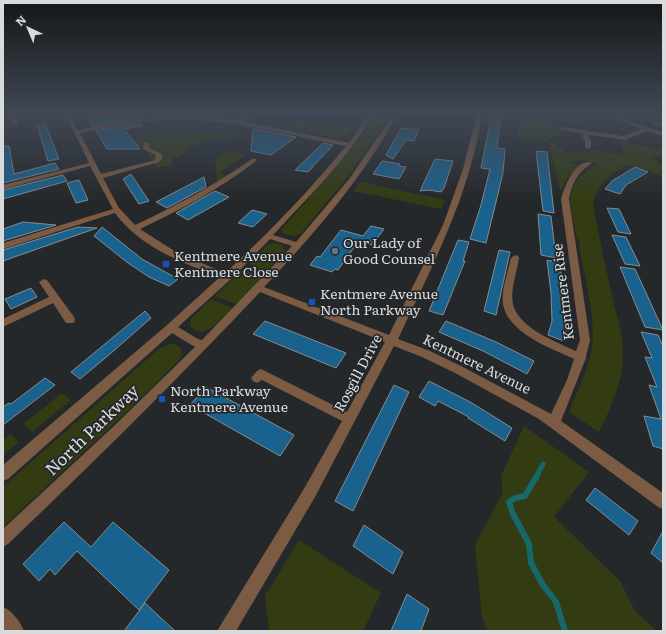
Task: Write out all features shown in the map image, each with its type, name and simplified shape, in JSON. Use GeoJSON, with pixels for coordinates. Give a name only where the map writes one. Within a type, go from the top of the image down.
{"type":"FeatureCollection","features":[{"type":"Feature","properties":{"kind":"street"},"geometry":{"type":"LineString","coordinates":[[81,143],[98,177],[117,210],[134,229],[157,246],[187,262],[228,276]]}},
{"type":"Feature","properties":{"kind":"street"},"geometry":{"type":"LineString","coordinates":[[339,143],[351,145]]}},
{"type":"Feature","properties":{"kind":"street","name":"North Parkway"},"geometry":{"type":"LineString","coordinates":[[3,539],[110,439],[205,344],[258,288],[298,245],[344,190],[377,143]]}},
{"type":"Feature","properties":{"kind":"street","name":"Rosgill Drive"},"geometry":{"type":"LineString","coordinates":[[226,631],[310,492],[392,340],[449,218],[470,159],[474,143]]}},
{"type":"Feature","properties":{"kind":"street"},"geometry":{"type":"LineString","coordinates":[[588,143],[588,147]]}},
{"type":"Feature","properties":{"kind":"street"},"geometry":{"type":"LineString","coordinates":[[98,177],[157,161],[160,154],[148,150],[146,144]]}},
{"type":"Feature","properties":{"kind":"street","name":"North Parkway"},"geometry":{"type":"LineString","coordinates":[[3,474],[171,328],[228,276],[269,236],[351,145]]}},
{"type":"Feature","properties":{"kind":"street"},"geometry":{"type":"LineString","coordinates":[[134,229],[192,201],[237,173],[254,160]]}},
{"type":"Feature","properties":{"kind":"street","name":"Kentmere Rise"},"geometry":{"type":"LineString","coordinates":[[554,422],[573,380],[581,358],[585,340],[565,199],[568,185],[583,166],[589,163]]}},
{"type":"Feature","properties":{"kind":"street"},"geometry":{"type":"LineString","coordinates":[[3,187],[92,164]]}},
{"type":"Feature","properties":{"kind":"street"},"geometry":{"type":"LineString","coordinates":[[3,246],[117,210]]}},
{"type":"Feature","properties":{"kind":"street"},"geometry":{"type":"LineString","coordinates":[[269,236],[298,245]]}},
{"type":"Feature","properties":{"kind":"street"},"geometry":{"type":"LineString","coordinates":[[515,258],[508,302],[512,316],[523,327],[538,337],[581,358]]}},
{"type":"Feature","properties":{"kind":"street"},"geometry":{"type":"LineString","coordinates":[[44,282],[70,320]]}},
{"type":"Feature","properties":{"kind":"street","name":"Kentmere Avenue"},"geometry":{"type":"LineString","coordinates":[[258,288],[426,354],[532,408],[554,422],[663,502]]}},
{"type":"Feature","properties":{"kind":"street"},"geometry":{"type":"LineString","coordinates":[[3,323],[54,298]]}},
{"type":"Feature","properties":{"kind":"street"},"geometry":{"type":"LineString","coordinates":[[171,328],[196,343],[205,344]]}},
{"type":"Feature","properties":{"kind":"street"},"geometry":{"type":"LineString","coordinates":[[256,378],[261,374],[350,419]]}},
{"type":"Feature","properties":{"kind":"street"},"geometry":{"type":"LineString","coordinates":[[3,616],[15,631]]}},
{"type":"Feature","properties":{"kind":"green space"},"geometry":{"type":"Polygon","coordinates":[[[131,143],[198,143],[179,158],[172,158],[172,165],[157,168],[144,148],[133,150],[131,143]]]}},
{"type":"Feature","properties":{"kind":"green space"},"geometry":{"type":"Polygon","coordinates":[[[356,143],[373,143],[349,175],[301,233],[295,236],[285,234],[282,231],[283,228],[356,143]]]}},
{"type":"Feature","properties":{"kind":"green space"},"geometry":{"type":"Polygon","coordinates":[[[549,143],[569,153],[593,150],[623,155],[623,147],[620,143],[630,143],[663,150],[663,156],[652,156],[663,167],[663,170],[659,171],[663,174],[663,177],[629,164],[605,180],[598,190],[593,205],[623,344],[623,361],[616,393],[599,432],[569,412],[588,364],[593,331],[590,301],[579,245],[580,241],[577,238],[572,214],[571,196],[577,180],[596,164],[583,160],[571,162],[576,165],[577,168],[568,176],[560,190],[549,143]]]}},
{"type":"Feature","properties":{"kind":"green space"},"geometry":{"type":"Polygon","coordinates":[[[233,152],[245,155],[220,173],[226,176],[217,182],[216,161],[218,157],[221,154],[233,152]]]}},
{"type":"Feature","properties":{"kind":"green space"},"geometry":{"type":"Polygon","coordinates":[[[361,182],[445,200],[441,209],[354,191],[361,182]]]}},
{"type":"Feature","properties":{"kind":"green space"},"geometry":{"type":"Polygon","coordinates":[[[273,243],[283,245],[285,251],[268,270],[256,269],[250,263],[267,245],[273,243]]]}},
{"type":"Feature","properties":{"kind":"green space"},"geometry":{"type":"Polygon","coordinates":[[[245,267],[251,272],[265,274],[236,304],[215,296],[245,267]]]}},
{"type":"Feature","properties":{"kind":"green space"},"geometry":{"type":"Polygon","coordinates":[[[211,299],[232,308],[211,328],[201,332],[195,331],[190,326],[191,319],[211,299]]]}},
{"type":"Feature","properties":{"kind":"green space"},"geometry":{"type":"Polygon","coordinates":[[[170,344],[175,344],[181,348],[182,355],[180,359],[137,402],[3,527],[3,487],[160,348],[170,344]]]}},
{"type":"Feature","properties":{"kind":"green space"},"geometry":{"type":"Polygon","coordinates":[[[62,393],[71,400],[32,432],[23,424],[62,393]]]}},
{"type":"Feature","properties":{"kind":"green space"},"geometry":{"type":"Polygon","coordinates":[[[524,426],[589,472],[554,517],[620,581],[635,611],[657,631],[487,631],[482,616],[475,545],[503,492],[501,476],[524,426]]]}},
{"type":"Feature","properties":{"kind":"green space"},"geometry":{"type":"Polygon","coordinates":[[[10,434],[19,442],[3,455],[3,440],[10,434]]]}},
{"type":"Feature","properties":{"kind":"green space"},"geometry":{"type":"Polygon","coordinates":[[[299,540],[381,593],[363,631],[269,631],[265,596],[299,540]]]}},
{"type":"Feature","properties":{"kind":"building"},"geometry":{"type":"Polygon","coordinates":[[[42,143],[53,143],[59,159],[48,161],[42,143]]]}},
{"type":"Feature","properties":{"kind":"building"},"geometry":{"type":"Polygon","coordinates":[[[103,143],[135,143],[140,149],[107,149],[103,143]]]}},
{"type":"Feature","properties":{"kind":"building"},"geometry":{"type":"Polygon","coordinates":[[[252,143],[288,143],[271,155],[251,151],[252,143]]]}},
{"type":"Feature","properties":{"kind":"building"},"geometry":{"type":"Polygon","coordinates":[[[323,143],[333,145],[308,172],[295,170],[323,143]]]}},
{"type":"Feature","properties":{"kind":"building"},"geometry":{"type":"Polygon","coordinates":[[[393,143],[404,143],[393,159],[386,155],[393,143]]]}},
{"type":"Feature","properties":{"kind":"building"},"geometry":{"type":"Polygon","coordinates":[[[486,143],[498,143],[497,148],[505,149],[503,173],[486,243],[470,239],[481,205],[490,169],[481,168],[486,143]]]}},
{"type":"Feature","properties":{"kind":"building"},"geometry":{"type":"Polygon","coordinates":[[[3,146],[9,146],[14,174],[55,163],[59,169],[3,183],[3,146]]]}},
{"type":"Feature","properties":{"kind":"building"},"geometry":{"type":"Polygon","coordinates":[[[536,151],[547,152],[554,213],[543,211],[536,151]]]}},
{"type":"Feature","properties":{"kind":"building"},"geometry":{"type":"Polygon","coordinates":[[[435,159],[453,161],[444,188],[441,192],[429,190],[420,191],[435,159]]]}},
{"type":"Feature","properties":{"kind":"building"},"geometry":{"type":"Polygon","coordinates":[[[382,161],[400,164],[399,166],[406,167],[399,179],[373,174],[382,161]]]}},
{"type":"Feature","properties":{"kind":"building"},"geometry":{"type":"Polygon","coordinates":[[[635,167],[648,172],[626,185],[620,194],[605,189],[612,181],[635,167]]]}},
{"type":"Feature","properties":{"kind":"building"},"geometry":{"type":"Polygon","coordinates":[[[131,174],[149,201],[139,204],[123,179],[131,174]]]}},
{"type":"Feature","properties":{"kind":"building"},"geometry":{"type":"Polygon","coordinates":[[[63,175],[67,181],[3,199],[3,190],[63,175]]]}},
{"type":"Feature","properties":{"kind":"building"},"geometry":{"type":"Polygon","coordinates":[[[204,177],[206,187],[167,208],[156,202],[204,177]]]}},
{"type":"Feature","properties":{"kind":"building"},"geometry":{"type":"Polygon","coordinates":[[[79,180],[88,200],[76,203],[67,183],[79,180]]]}},
{"type":"Feature","properties":{"kind":"building"},"geometry":{"type":"Polygon","coordinates":[[[215,191],[229,197],[188,220],[176,213],[215,191]]]}},
{"type":"Feature","properties":{"kind":"building"},"geometry":{"type":"Polygon","coordinates":[[[607,208],[619,209],[631,234],[618,232],[607,208]]]}},
{"type":"Feature","properties":{"kind":"building"},"geometry":{"type":"Polygon","coordinates":[[[252,210],[267,214],[253,227],[238,223],[252,210]]]}},
{"type":"Feature","properties":{"kind":"building"},"geometry":{"type":"Polygon","coordinates":[[[538,214],[551,216],[556,258],[541,255],[538,214]]]}},
{"type":"Feature","properties":{"kind":"building"},"geometry":{"type":"Polygon","coordinates":[[[23,222],[56,225],[3,241],[3,229],[23,222]]]}},
{"type":"Feature","properties":{"kind":"building","name":"Our Lady of Good Counsel"},"geometry":{"type":"Polygon","coordinates":[[[371,226],[384,229],[372,245],[363,242],[360,247],[355,246],[338,270],[335,269],[332,272],[310,265],[317,256],[320,257],[341,230],[363,236],[371,226]]]}},
{"type":"Feature","properties":{"kind":"building"},"geometry":{"type":"Polygon","coordinates":[[[78,227],[97,228],[3,261],[3,250],[78,227]]]}},
{"type":"Feature","properties":{"kind":"building"},"geometry":{"type":"Polygon","coordinates":[[[102,227],[142,259],[178,279],[169,286],[149,277],[128,263],[94,236],[102,227]]]}},
{"type":"Feature","properties":{"kind":"building"},"geometry":{"type":"Polygon","coordinates":[[[612,235],[626,237],[640,266],[625,264],[612,235]]]}},
{"type":"Feature","properties":{"kind":"building"},"geometry":{"type":"Polygon","coordinates":[[[458,240],[469,242],[463,261],[465,261],[443,315],[429,311],[458,240]]]}},
{"type":"Feature","properties":{"kind":"building"},"geometry":{"type":"Polygon","coordinates":[[[499,250],[510,252],[496,315],[484,311],[499,250]]]}},
{"type":"Feature","properties":{"kind":"building"},"geometry":{"type":"Polygon","coordinates":[[[547,260],[560,263],[567,328],[564,341],[548,335],[552,321],[551,293],[547,260]]]}},
{"type":"Feature","properties":{"kind":"building"},"geometry":{"type":"Polygon","coordinates":[[[620,267],[635,269],[663,330],[645,327],[620,267]]]}},
{"type":"Feature","properties":{"kind":"building"},"geometry":{"type":"Polygon","coordinates":[[[31,288],[37,297],[11,309],[5,299],[31,288]]]}},
{"type":"Feature","properties":{"kind":"building"},"geometry":{"type":"Polygon","coordinates":[[[145,311],[151,318],[80,379],[71,372],[145,311]]]}},
{"type":"Feature","properties":{"kind":"building"},"geometry":{"type":"Polygon","coordinates":[[[265,321],[346,353],[336,368],[253,334],[265,321]]]}},
{"type":"Feature","properties":{"kind":"building"},"geometry":{"type":"Polygon","coordinates":[[[446,321],[496,342],[534,361],[527,374],[483,351],[439,332],[446,321]]]}},
{"type":"Feature","properties":{"kind":"building"},"geometry":{"type":"Polygon","coordinates":[[[641,332],[658,335],[663,346],[663,449],[653,446],[644,416],[661,419],[649,385],[657,387],[645,357],[652,358],[641,332]]]}},
{"type":"Feature","properties":{"kind":"building"},"geometry":{"type":"Polygon","coordinates":[[[45,378],[55,385],[3,425],[3,407],[9,403],[11,404],[45,378]]]}},
{"type":"Feature","properties":{"kind":"building"},"geometry":{"type":"Polygon","coordinates":[[[429,381],[472,403],[512,428],[505,441],[468,418],[469,417],[438,401],[435,406],[419,397],[429,381]]]}},
{"type":"Feature","properties":{"kind":"building"},"geometry":{"type":"Polygon","coordinates":[[[394,385],[409,392],[353,511],[335,501],[394,385]]]}},
{"type":"Feature","properties":{"kind":"building"},"geometry":{"type":"Polygon","coordinates":[[[206,387],[294,435],[280,456],[190,405],[206,387]]]}},
{"type":"Feature","properties":{"kind":"building"},"geometry":{"type":"Polygon","coordinates":[[[595,488],[638,521],[629,535],[586,500],[595,488]]]}},
{"type":"Feature","properties":{"kind":"building"},"geometry":{"type":"Polygon","coordinates":[[[64,522],[91,547],[113,522],[169,570],[139,610],[77,551],[55,575],[50,569],[39,581],[23,564],[64,522]]]}},
{"type":"Feature","properties":{"kind":"building"},"geometry":{"type":"Polygon","coordinates":[[[364,525],[403,552],[393,574],[353,546],[364,525]]]}},
{"type":"Feature","properties":{"kind":"building"},"geometry":{"type":"Polygon","coordinates":[[[663,531],[663,563],[651,553],[663,531]]]}},
{"type":"Feature","properties":{"kind":"building"},"geometry":{"type":"Polygon","coordinates":[[[407,594],[429,609],[421,631],[391,631],[407,594]]]}},
{"type":"Feature","properties":{"kind":"building"},"geometry":{"type":"Polygon","coordinates":[[[145,603],[175,631],[124,631],[145,603]]]}},
{"type":"Feature","properties":{"kind":"waterway"},"geometry":{"type":"LineString","coordinates":[[537,475],[543,464]]}},
{"type":"Feature","properties":{"kind":"waterway"},"geometry":{"type":"LineString","coordinates":[[538,474],[525,496],[515,498],[509,502],[513,514],[529,544],[531,563],[543,585],[556,602],[565,631]]}},
{"type":"Feature","properties":{"kind":"place","name":"Our Lady of Good Counsel"},"geometry":{"type":"Point","coordinates":[335,251]}},
{"type":"Feature","properties":{"kind":"place","name":"Kentmere Avenue Kentmere Close"},"geometry":{"type":"Point","coordinates":[166,264]}},
{"type":"Feature","properties":{"kind":"place","name":"Kentmere Avenue North Parkway"},"geometry":{"type":"Point","coordinates":[312,302]}},
{"type":"Feature","properties":{"kind":"place","name":"North Parkway Kentmere Avenue"},"geometry":{"type":"Point","coordinates":[162,399]}}]}
